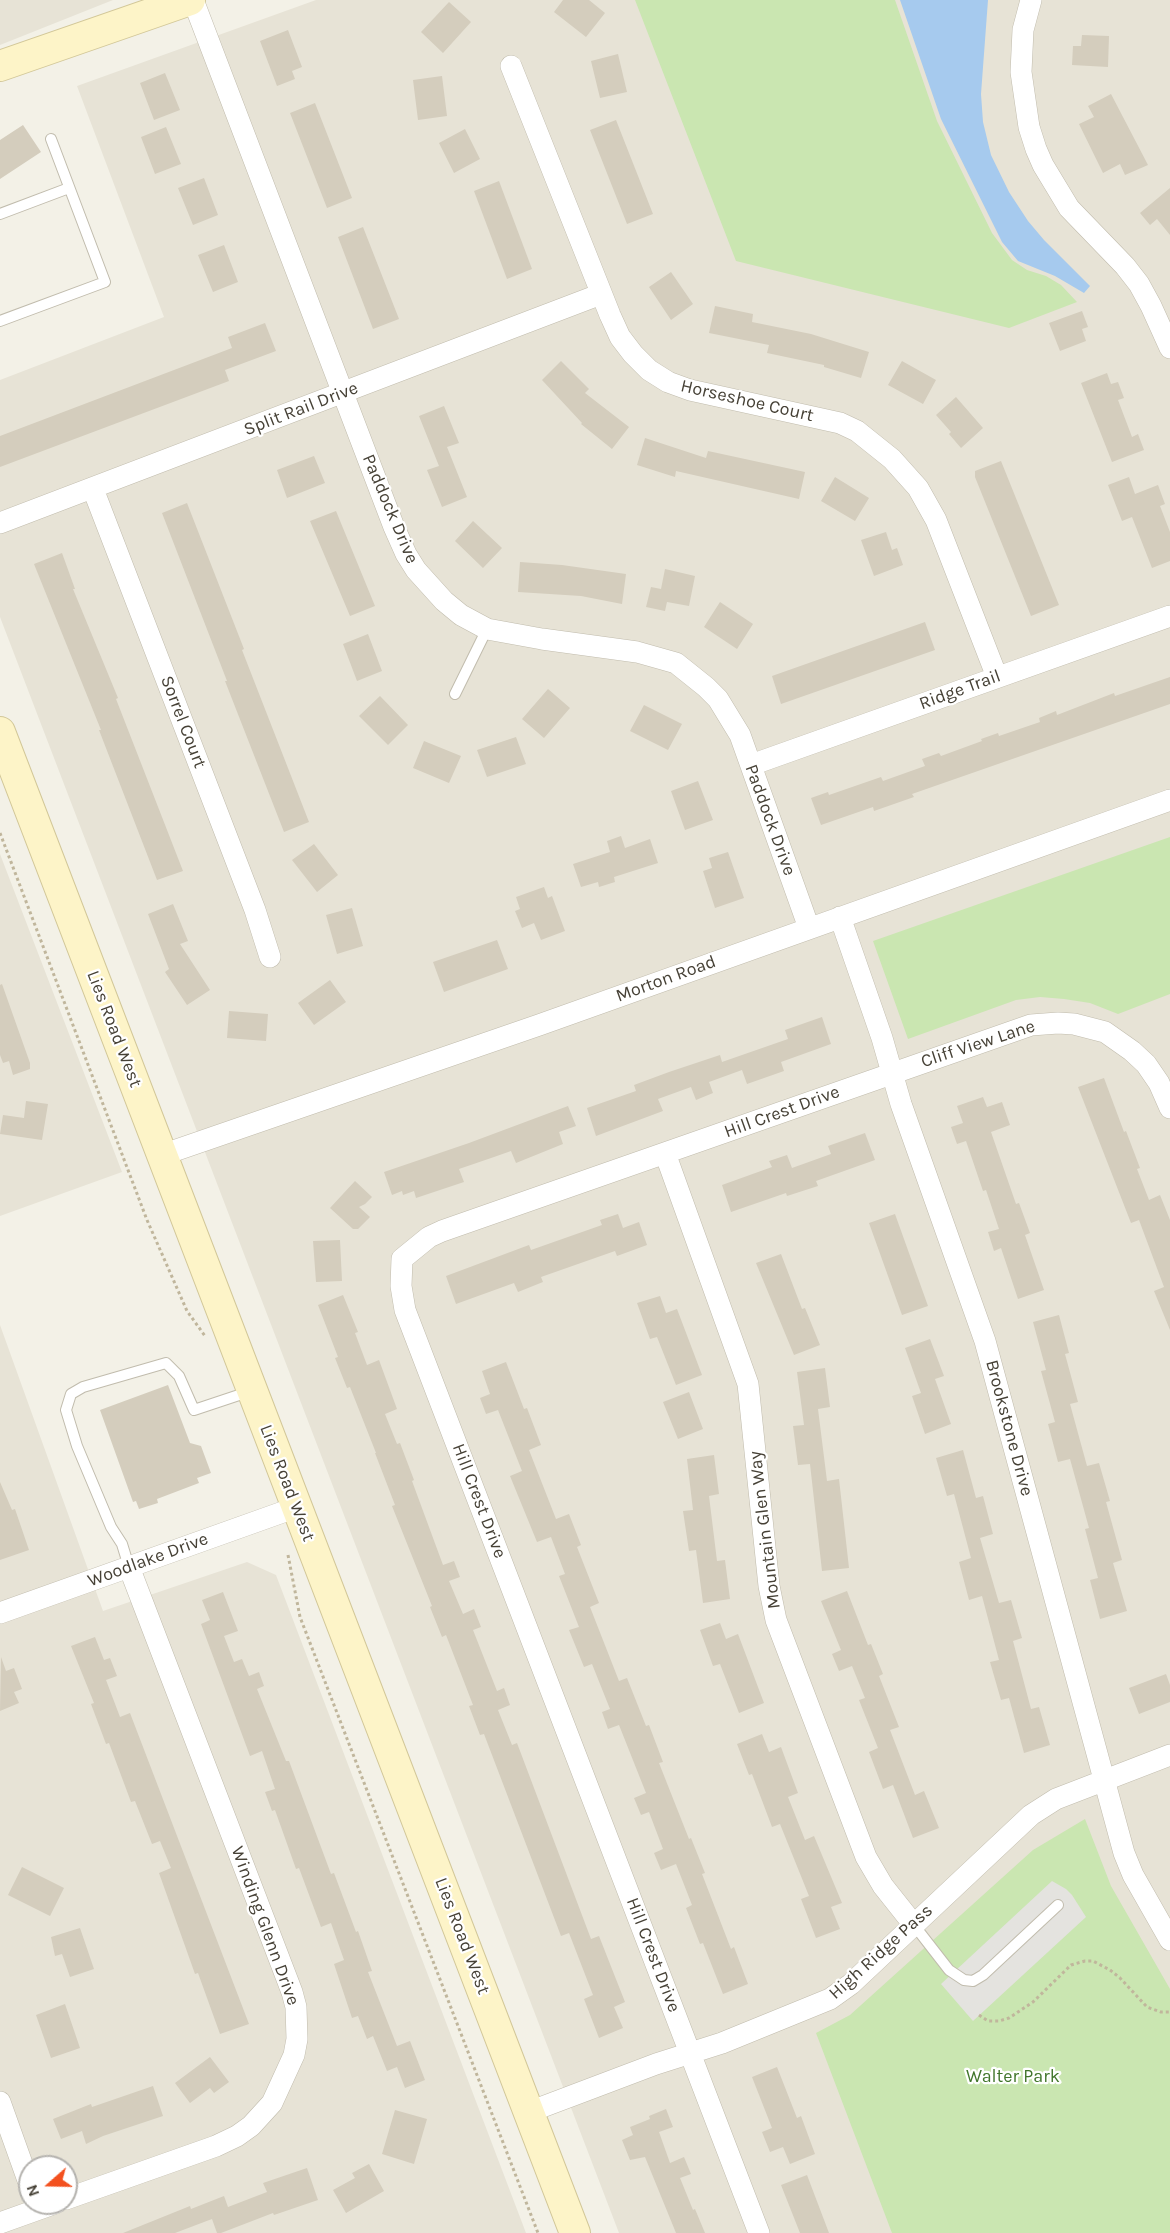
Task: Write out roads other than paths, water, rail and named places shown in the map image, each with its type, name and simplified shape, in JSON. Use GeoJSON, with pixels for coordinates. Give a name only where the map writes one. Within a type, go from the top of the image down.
{"type":"FeatureCollection","features":[{"type":"Feature","properties":{"kind":"street"},"geometry":{"type":"LineString","coordinates":[[0,66],[192,0]]}},
{"type":"Feature","properties":{"kind":"street","name":"Paddock Drive"},"geometry":{"type":"LineString","coordinates":[[192,0],[406,554],[422,578],[444,601],[461,615],[487,629],[542,639],[622,649],[676,663],[718,699],[740,735],[809,927]]}},
{"type":"Feature","properties":{"kind":"street"},"geometry":{"type":"LineString","coordinates":[[1031,0],[1023,30],[1021,72],[1029,127],[1036,149],[1043,165],[1070,208],[1139,284],[1169,340]]}},
{"type":"Feature","properties":{"kind":"street","name":"Horseshoe Court"},"geometry":{"type":"LineString","coordinates":[[511,66],[601,294],[620,337],[633,354],[649,370],[668,382],[705,394],[840,423],[857,431],[898,465],[918,488],[936,520],[997,677]]}},
{"type":"Feature","properties":{"kind":"street","name":"Split Rail Drive"},"geometry":{"type":"LineString","coordinates":[[0,523],[601,294]]}},
{"type":"Feature","properties":{"kind":"street","name":"Sorrel Court"},"geometry":{"type":"LineString","coordinates":[[93,489],[255,910],[270,957]]}},
{"type":"Feature","properties":{"kind":"street","name":"Ridge Trail"},"geometry":{"type":"LineString","coordinates":[[751,765],[1170,616]]}},
{"type":"Feature","properties":{"kind":"street","name":"Lies Road West"},"geometry":{"type":"LineString","coordinates":[[0,732],[575,2233]]}},
{"type":"Feature","properties":{"kind":"street","name":"Morton Road"},"geometry":{"type":"LineString","coordinates":[[162,1155],[1170,800]]}},
{"type":"Feature","properties":{"kind":"street","name":"Brookstone Drive"},"geometry":{"type":"LineString","coordinates":[[840,917],[882,1038],[901,1104],[985,1341],[1128,1864],[1170,1940]]}},
{"type":"Feature","properties":{"kind":"street","name":"Cliff View Lane"},"geometry":{"type":"LineString","coordinates":[[892,1072],[1031,1024],[1074,1024],[1105,1032],[1132,1050],[1146,1064],[1159,1083],[1170,1108]]}},
{"type":"Feature","properties":{"kind":"street","name":"Hill Crest Drive"},"geometry":{"type":"LineString","coordinates":[[759,2233],[405,1310],[401,1286],[402,1259],[429,1237],[892,1072]]}},
{"type":"Feature","properties":{"kind":"street","name":"Mountain Glen Way"},"geometry":{"type":"LineString","coordinates":[[665,1153],[748,1384],[769,1586],[776,1620],[866,1857],[883,1886],[914,1925]]}},
{"type":"Feature","properties":{"kind":"street","name":"Woodlake Drive"},"geometry":{"type":"LineString","coordinates":[[0,1613],[297,1507]]}},
{"type":"Feature","properties":{"kind":"street","name":"Winding Glenn Drive"},"geometry":{"type":"LineString","coordinates":[[78,2195],[216,2146],[237,2136],[251,2126],[272,2103],[294,2055],[297,2039],[296,2007],[292,1992],[129,1567]]}},
{"type":"Feature","properties":{"kind":"street","name":"High Ridge Pass"},"geometry":{"type":"LineString","coordinates":[[529,2112],[830,2000],[851,1984],[1031,1815],[1056,1799],[1170,1755]]}},
{"type":"Feature","properties":{"kind":"street"},"geometry":{"type":"LineString","coordinates":[[0,2102],[19,2155]]}},
{"type":"Feature","properties":{"kind":"street"},"geometry":{"type":"LineString","coordinates":[[0,2223],[19,2215]]}},
{"type":"Feature","properties":{"kind":"lane"},"geometry":{"type":"LineString","coordinates":[[0,321],[105,282],[51,139]]}},
{"type":"Feature","properties":{"kind":"lane"},"geometry":{"type":"LineString","coordinates":[[0,214],[69,188]]}},
{"type":"Feature","properties":{"kind":"lane"},"geometry":{"type":"LineString","coordinates":[[455,694],[487,629]]}},
{"type":"Feature","properties":{"kind":"lane"},"geometry":{"type":"LineString","coordinates":[[129,1567],[122,1544],[111,1527],[77,1446],[66,1410],[71,1394],[93,1384],[166,1363],[178,1376],[194,1410],[252,1390]]}},
{"type":"Feature","properties":{"kind":"lane"},"geometry":{"type":"LineString","coordinates":[[914,1925],[949,1971],[964,1980],[973,1981],[983,1975],[1058,1905]]}},
{"type":"Feature","properties":{"kind":"water"},"geometry":{"type":"Polygon","coordinates":[[[900,0],[988,0],[981,94],[983,122],[991,155],[1009,192],[1028,221],[1090,286],[1084,293],[1055,276],[1018,261],[1002,242],[941,119],[900,0]]]}},
{"type":"Feature","properties":{"kind":"park label","name":"Walter Park"},"geometry":{"type":"Point","coordinates":[1013,2077]}}]}
